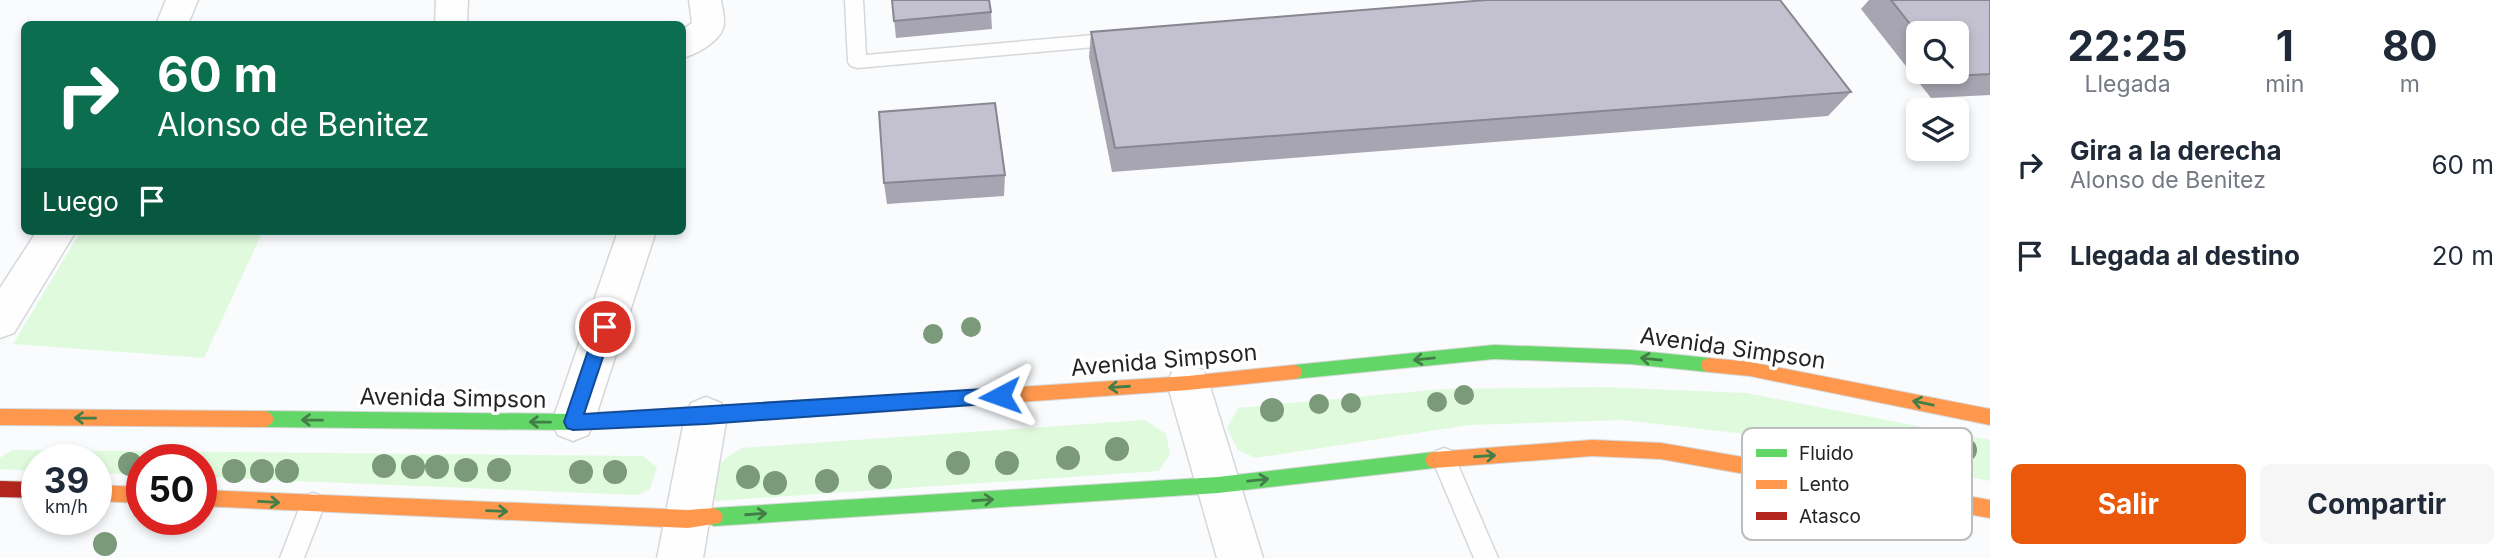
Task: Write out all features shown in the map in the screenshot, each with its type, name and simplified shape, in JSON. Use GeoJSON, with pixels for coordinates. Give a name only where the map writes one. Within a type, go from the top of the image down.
{"type":"FeatureCollection","features":[{"type":"Feature","properties":{"kind":"main road","name":"Avenida Simpson"},"geometry":{"type":"LineString","coordinates":[[0,417],[573,422],[706,416],[1188,383],[1494,352],[1630,357],[1750,369],[1990,417]]}},
{"type":"Feature","properties":{"kind":"main road"},"geometry":{"type":"LineString","coordinates":[[217,499],[313,504],[684,538],[1218,485],[1444,459],[1592,448],[1661,451],[1742,465]]}},
{"type":"Feature","properties":{"kind":"main road"},"geometry":{"type":"LineString","coordinates":[[0,489],[21,490]]}},
{"type":"Feature","properties":{"kind":"main road"},"geometry":{"type":"LineString","coordinates":[[1972,506],[1990,509]]}},
{"type":"Feature","properties":{"kind":"street"},"geometry":{"type":"LineString","coordinates":[[173,21],[182,0]]}},
{"type":"Feature","properties":{"kind":"street"},"geometry":{"type":"LineString","coordinates":[[451,21],[452,0]]}},
{"type":"Feature","properties":{"kind":"street"},"geometry":{"type":"LineString","coordinates":[[686,44],[708,27],[705,0]]}},
{"type":"Feature","properties":{"kind":"street"},"geometry":{"type":"LineString","coordinates":[[0,321],[54,235]]}},
{"type":"Feature","properties":{"kind":"street"},"geometry":{"type":"LineString","coordinates":[[573,422],[635,235]]}},
{"type":"Feature","properties":{"kind":"street"},"geometry":{"type":"LineString","coordinates":[[1188,383],[1240,558]]}},
{"type":"Feature","properties":{"kind":"street"},"geometry":{"type":"LineString","coordinates":[[684,538],[706,416]]}},
{"type":"Feature","properties":{"kind":"lane"},"geometry":{"type":"LineString","coordinates":[[854,0],[857,62],[1130,38]]}},
{"type":"Feature","properties":{"kind":"lane"},"geometry":{"type":"LineString","coordinates":[[1444,459],[1486,558]]}},
{"type":"Feature","properties":{"kind":"lane"},"geometry":{"type":"LineString","coordinates":[[292,558],[313,504]]}},
{"type":"Feature","properties":{"kind":"green space"},"geometry":{"type":"Polygon","coordinates":[[[79,235],[261,235],[204,358],[13,344],[79,235]]]}},
{"type":"Feature","properties":{"kind":"green space"},"geometry":{"type":"Polygon","coordinates":[[[1602,387],[1746,393],[1928,428],[1742,428],[1742,434],[1622,420],[1469,425],[1256,458],[1238,450],[1227,428],[1238,408],[1443,389],[1602,387]]]}},
{"type":"Feature","properties":{"kind":"green space"},"geometry":{"type":"Polygon","coordinates":[[[1145,420],[1166,434],[1170,454],[1159,471],[715,501],[714,482],[717,469],[742,448],[1145,420]]]}},
{"type":"Feature","properties":{"kind":"green space"},"geometry":{"type":"Polygon","coordinates":[[[1972,437],[1990,440],[1990,481],[1972,477],[1972,437]]]}},
{"type":"Feature","properties":{"kind":"green space"},"geometry":{"type":"Polygon","coordinates":[[[12,450],[21,450],[21,470],[0,469],[0,458],[12,450]]]}},
{"type":"Feature","properties":{"kind":"green space"},"geometry":{"type":"Polygon","coordinates":[[[112,451],[126,451],[126,474],[112,474],[112,451]]]}},
{"type":"Feature","properties":{"kind":"green space"},"geometry":{"type":"Polygon","coordinates":[[[217,452],[643,456],[657,467],[650,489],[637,495],[217,478],[217,452]]]}},
{"type":"Feature","properties":{"kind":"building"},"geometry":{"type":"Polygon","coordinates":[[[892,0],[989,0],[991,12],[894,21],[892,0]]]}},
{"type":"Feature","properties":{"kind":"building"},"geometry":{"type":"Polygon","coordinates":[[[1486,0],[1780,0],[1851,92],[1115,148],[1091,32],[1486,0]]]}},
{"type":"Feature","properties":{"kind":"building"},"geometry":{"type":"Polygon","coordinates":[[[1891,0],[1990,0],[1990,74],[1969,75],[1969,21],[1908,21],[1891,0]]]}},
{"type":"Feature","properties":{"kind":"building"},"geometry":{"type":"Polygon","coordinates":[[[995,103],[1005,175],[884,183],[879,112],[995,103]]]}},
{"type":"Feature","properties":{"kind":"traffic: fast"},"geometry":{"type":"LineString","coordinates":[[1294,372],[1494,352],[1630,357],[1709,365]]}},
{"type":"Feature","properties":{"kind":"traffic: fast"},"geometry":{"type":"LineString","coordinates":[[265,419],[573,422],[837,407]]}},
{"type":"Feature","properties":{"kind":"traffic: fast"},"geometry":{"type":"LineString","coordinates":[[714,517],[1218,485],[1434,460]]}},
{"type":"Feature","properties":{"kind":"traffic: slow"},"geometry":{"type":"LineString","coordinates":[[1709,365],[1750,369],[1990,417]]}},
{"type":"Feature","properties":{"kind":"traffic: slow"},"geometry":{"type":"LineString","coordinates":[[837,407],[1188,383],[1294,372]]}},
{"type":"Feature","properties":{"kind":"traffic: slow"},"geometry":{"type":"LineString","coordinates":[[0,417],[265,419]]}},
{"type":"Feature","properties":{"kind":"traffic: slow"},"geometry":{"type":"LineString","coordinates":[[1434,460],[1592,448],[1661,451],[1742,465]]}},
{"type":"Feature","properties":{"kind":"traffic: slow"},"geometry":{"type":"LineString","coordinates":[[112,494],[126,494]]}},
{"type":"Feature","properties":{"kind":"traffic: slow"},"geometry":{"type":"LineString","coordinates":[[217,499],[688,519],[714,517]]}},
{"type":"Feature","properties":{"kind":"traffic: slow"},"geometry":{"type":"LineString","coordinates":[[1972,506],[1990,509]]}},
{"type":"Feature","properties":{"kind":"traffic: jam"},"geometry":{"type":"LineString","coordinates":[[0,489],[21,490]]}},
{"type":"Feature","properties":{"kind":"route"},"geometry":{"type":"LineString","coordinates":[[605,327],[573,422],[1000,396]]}}]}
